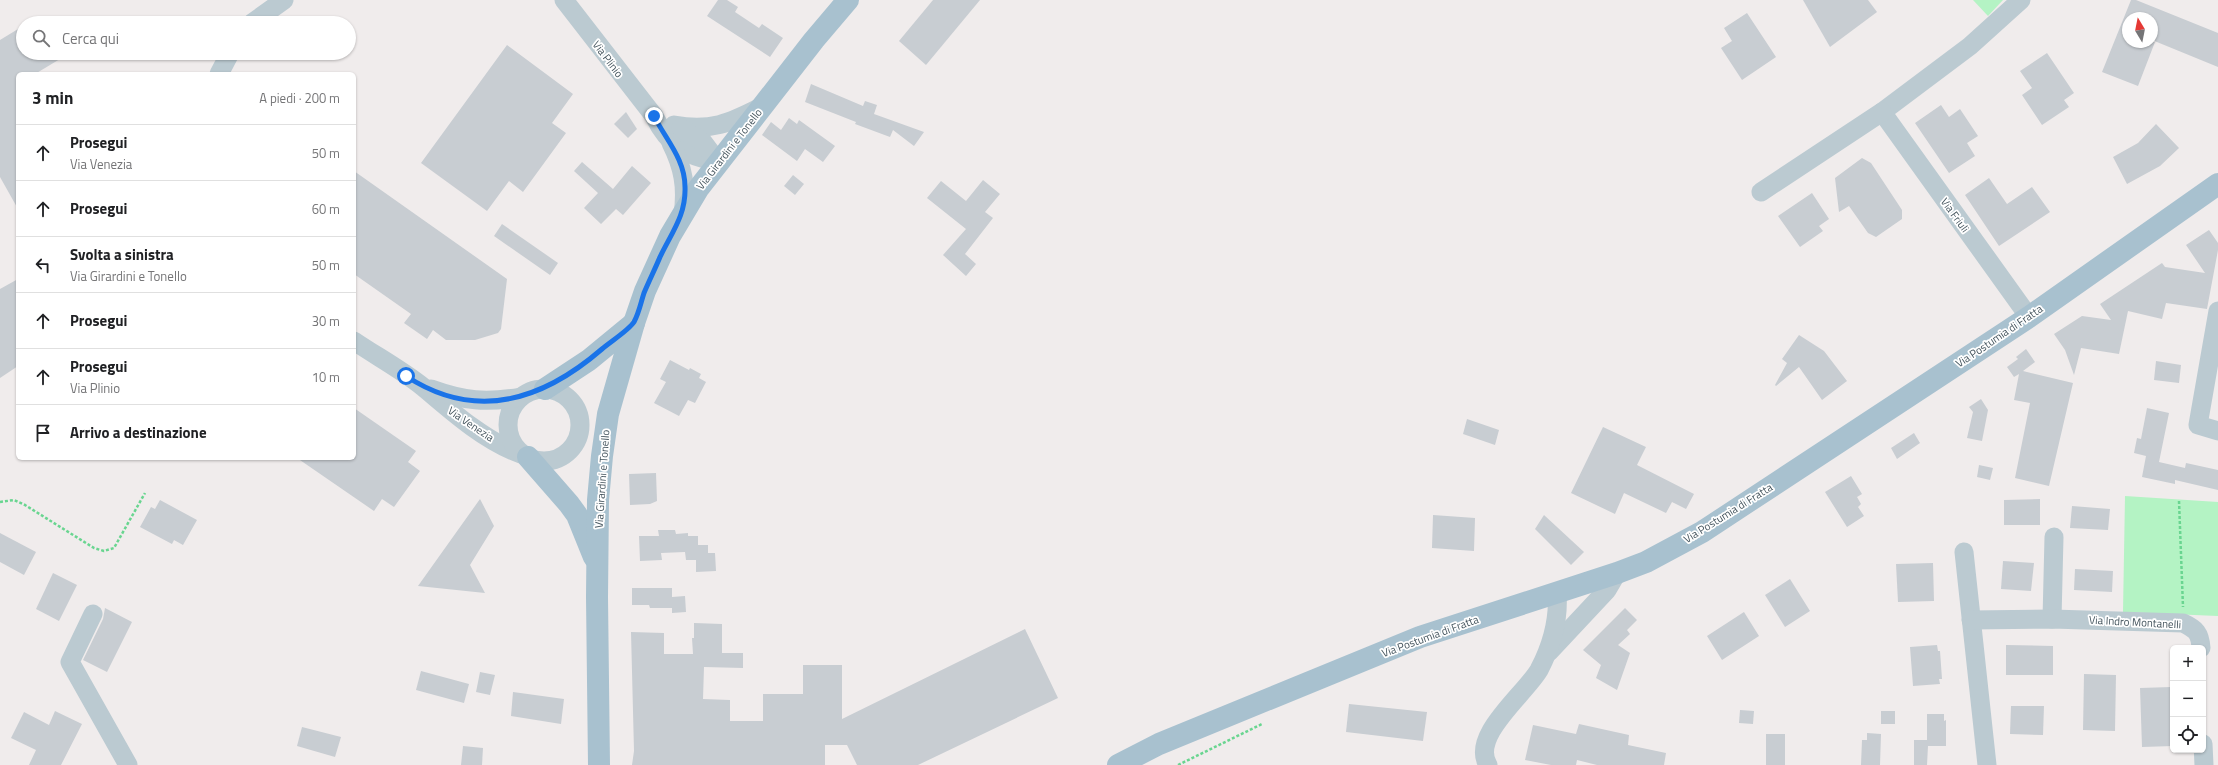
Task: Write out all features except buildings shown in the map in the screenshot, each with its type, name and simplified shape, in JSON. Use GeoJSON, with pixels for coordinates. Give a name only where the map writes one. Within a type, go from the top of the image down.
{"type":"FeatureCollection","features":[{"type":"Feature","properties":{"kind":"main road","name":"Via Girardini e Tonello"},"geometry":{"type":"LineString","coordinates":[[599,765],[598,500],[607,421],[634,323],[645,291],[670,236],[698,189],[761,107],[848,0]]}},
{"type":"Feature","properties":{"kind":"main road","name":"Via Postumia di Fratta"},"geometry":{"type":"LineString","coordinates":[[1118,765],[1159,744],[1420,637],[1557,593],[1646,562],[1702,532],[2029,317],[2218,184]]}},
{"type":"Feature","properties":{"kind":"main road"},"geometry":{"type":"LineString","coordinates":[[545,389],[589,360],[634,323]]}},
{"type":"Feature","properties":{"kind":"main road"},"geometry":{"type":"LineString","coordinates":[[526,456],[577,516],[598,567]]}},
{"type":"Feature","properties":{"kind":"street"},"geometry":{"type":"LineString","coordinates":[[262,16],[284,0]]}},
{"type":"Feature","properties":{"kind":"street","name":"Via Plinio"},"geometry":{"type":"LineString","coordinates":[[564,0],[654,116],[673,134],[693,134],[703,142],[718,162]]}},
{"type":"Feature","properties":{"kind":"street"},"geometry":{"type":"LineString","coordinates":[[1761,192],[1882,112],[1970,46],[2021,0]]}},
{"type":"Feature","properties":{"kind":"street"},"geometry":{"type":"LineString","coordinates":[[220,72],[226,60]]}},
{"type":"Feature","properties":{"kind":"street"},"geometry":{"type":"LineString","coordinates":[[683,214],[685,199],[684,175],[673,134],[713,127],[761,107]]}},
{"type":"Feature","properties":{"kind":"street","name":"Via Friuli"},"geometry":{"type":"LineString","coordinates":[[1882,112],[2029,317]]}},
{"type":"Feature","properties":{"kind":"street"},"geometry":{"type":"LineString","coordinates":[[2218,311],[2198,425],[2218,431]]}},
{"type":"Feature","properties":{"kind":"street","name":"Via Venezia"},"geometry":{"type":"LineString","coordinates":[[356,342],[422,386],[437,401],[507,449],[526,456]]}},
{"type":"Feature","properties":{"kind":"street","name":"Via Venezia"},"geometry":{"type":"LineString","coordinates":[[422,386],[453,397],[472,401],[496,401],[521,397]]}},
{"type":"Feature","properties":{"kind":"street"},"geometry":{"type":"LineString","coordinates":[[545,389],[556,390],[566,395],[573,403],[579,412],[580,434],[576,444],[569,452],[560,458],[549,461],[538,461],[526,456],[512,442],[508,423],[510,413],[521,397],[536,390],[545,389]]}},
{"type":"Feature","properties":{"kind":"street"},"geometry":{"type":"LineString","coordinates":[[2052,619],[2054,537]]}},
{"type":"Feature","properties":{"kind":"street"},"geometry":{"type":"LineString","coordinates":[[1964,552],[1987,765]]}},
{"type":"Feature","properties":{"kind":"street"},"geometry":{"type":"LineString","coordinates":[[1547,654],[1607,590],[1617,573]]}},
{"type":"Feature","properties":{"kind":"street"},"geometry":{"type":"LineString","coordinates":[[1488,765],[1484,746],[1490,732],[1538,672],[1547,654],[1558,612],[1557,593]]}},
{"type":"Feature","properties":{"kind":"street"},"geometry":{"type":"LineString","coordinates":[[93,614],[70,662],[128,765]]}},
{"type":"Feature","properties":{"kind":"street","name":"Via Indro Montanelli"},"geometry":{"type":"LineString","coordinates":[[1971,620],[2052,619],[2183,623],[2197,630],[2201,645]]}},
{"type":"Feature","properties":{"kind":"street"},"geometry":{"type":"LineString","coordinates":[[2203,753],[2204,765]]}},
{"type":"Feature","properties":{"kind":"path"},"geometry":{"type":"LineString","coordinates":[[0,502],[14,500],[19,502],[94,548],[104,550],[114,548],[145,493]]}},
{"type":"Feature","properties":{"kind":"path"},"geometry":{"type":"LineString","coordinates":[[2179,501],[2183,623]]}},
{"type":"Feature","properties":{"kind":"green space"},"geometry":{"type":"Polygon","coordinates":[[[1973,0],[2003,0],[1988,16],[1973,0]]]}},
{"type":"Feature","properties":{"kind":"green space"},"geometry":{"type":"Polygon","coordinates":[[[2125,496],[2218,502],[2218,616],[2123,612],[2125,496]]]}},
{"type":"Feature","properties":{"kind":"route"},"geometry":{"type":"LineString","coordinates":[[406,376],[422,386],[453,397],[472,401],[501,401],[521,397],[536,390],[545,389],[589,360],[634,323],[645,291],[670,236],[683,214],[685,199],[686,186],[681,164],[671,143],[663,134],[654,116]]}}]}
